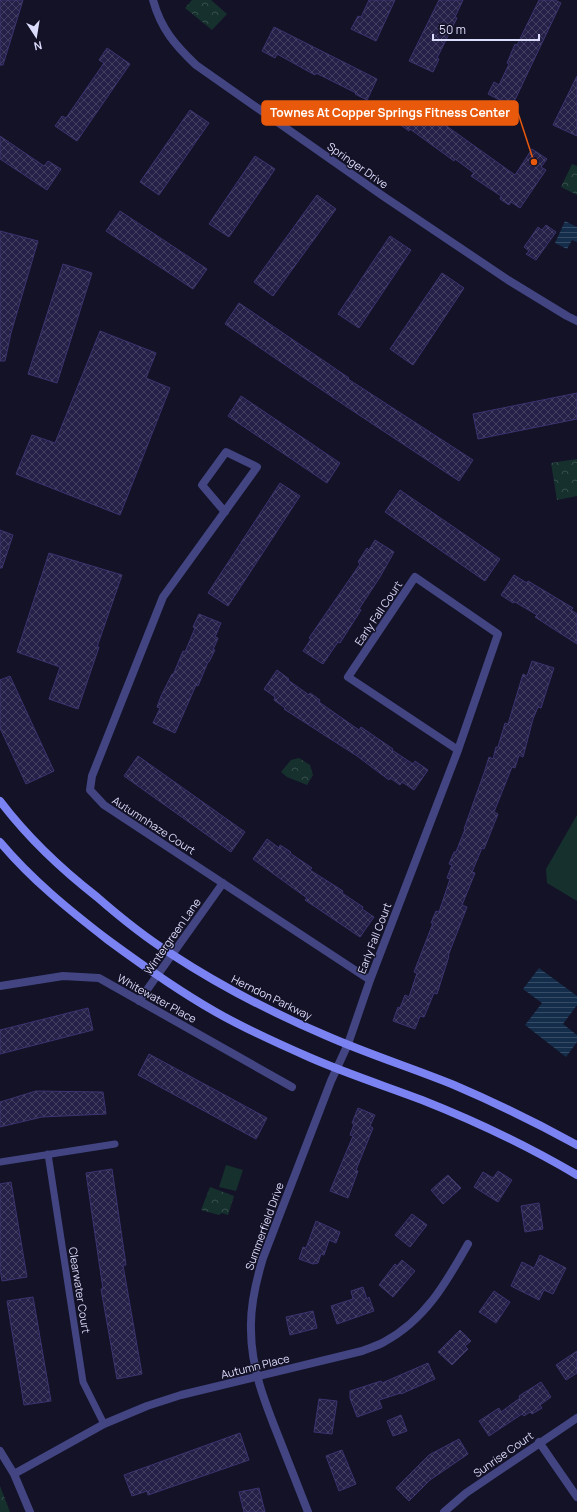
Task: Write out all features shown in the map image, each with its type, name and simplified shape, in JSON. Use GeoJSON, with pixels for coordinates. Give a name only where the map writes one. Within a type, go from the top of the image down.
{"type":"FeatureCollection","features":[{"type":"Feature","properties":{"kind":"main road","name":"Herndon Parkway"},"geometry":{"type":"LineString","coordinates":[[0,801],[28,835],[66,871],[125,921],[172,955],[208,978],[272,1012],[348,1044],[475,1094],[577,1145]]}},
{"type":"Feature","properties":{"kind":"main road"},"geometry":{"type":"LineString","coordinates":[[0,842],[16,860],[58,899],[130,957],[157,976],[214,1011],[306,1056],[422,1100],[488,1129],[577,1175]]}},
{"type":"Feature","properties":{"kind":"street","name":"Springer Drive"},"geometry":{"type":"LineString","coordinates":[[153,0],[160,21],[172,41],[196,65],[383,196],[475,258],[560,312],[577,321]]}},
{"type":"Feature","properties":{"kind":"street","name":"Autumnhaze Court"},"geometry":{"type":"LineString","coordinates":[[225,512],[202,485],[226,452],[257,467],[225,512],[164,597],[92,776],[90,790],[104,805],[370,980]]}},
{"type":"Feature","properties":{"kind":"street","name":"Early Fall Court"},"geometry":{"type":"LineString","coordinates":[[348,1044],[370,980],[458,750],[498,634],[416,577],[348,677],[458,750]]}},
{"type":"Feature","properties":{"kind":"street","name":"Wintergreen Lane"},"geometry":{"type":"LineString","coordinates":[[139,1001],[223,883]]}},
{"type":"Feature","properties":{"kind":"street","name":"Whitewater Place"},"geometry":{"type":"LineString","coordinates":[[0,986],[63,976],[99,978],[292,1087]]}},
{"type":"Feature","properties":{"kind":"street","name":"Summerfield Drive"},"geometry":{"type":"LineString","coordinates":[[308,1512],[265,1402],[257,1377],[253,1357],[251,1329],[252,1302],[258,1275],[269,1243],[337,1068],[348,1044]]}},
{"type":"Feature","properties":{"kind":"street","name":"Autumn Place"},"geometry":{"type":"LineString","coordinates":[[14,1474],[104,1424],[147,1406],[181,1395],[362,1351],[383,1343],[414,1322],[430,1306],[447,1281],[468,1244]]}},
{"type":"Feature","properties":{"kind":"street","name":"Sunrise Court"},"geometry":{"type":"LineString","coordinates":[[444,1512],[466,1494],[539,1442],[577,1418]]}},
{"type":"Feature","properties":{"kind":"street"},"geometry":{"type":"LineString","coordinates":[[539,1442],[577,1497]]}},
{"type":"Feature","properties":{"kind":"street"},"geometry":{"type":"LineString","coordinates":[[0,1451],[14,1474],[30,1512]]}},
{"type":"Feature","properties":{"kind":"lane"},"geometry":{"type":"LineString","coordinates":[[0,1162],[115,1144]]}},
{"type":"Feature","properties":{"kind":"lane","name":"Clearwater Court"},"geometry":{"type":"LineString","coordinates":[[48,1154],[83,1382],[104,1424]]}},
{"type":"Feature","properties":{"kind":"green space"},"geometry":{"type":"Polygon","coordinates":[[[192,0],[211,0],[227,14],[212,30],[185,8],[192,0]]]}},
{"type":"Feature","properties":{"kind":"green space"},"geometry":{"type":"Polygon","coordinates":[[[572,164],[577,166],[577,195],[561,187],[572,164]]]}},
{"type":"Feature","properties":{"kind":"green space"},"geometry":{"type":"Polygon","coordinates":[[[577,459],[577,496],[557,500],[551,463],[577,459]]]}},
{"type":"Feature","properties":{"kind":"green space"},"geometry":{"type":"Polygon","coordinates":[[[299,758],[310,765],[313,775],[307,785],[287,777],[281,772],[291,760],[299,758]]]}},
{"type":"Feature","properties":{"kind":"green space"},"geometry":{"type":"Polygon","coordinates":[[[577,815],[577,901],[547,883],[546,869],[577,815]]]}},
{"type":"Feature","properties":{"kind":"green space"},"geometry":{"type":"Polygon","coordinates":[[[226,1165],[243,1170],[236,1191],[219,1187],[226,1165]]]}},
{"type":"Feature","properties":{"kind":"green space"},"geometry":{"type":"Polygon","coordinates":[[[210,1187],[234,1196],[228,1215],[222,1213],[219,1215],[201,1210],[210,1187]]]}},
{"type":"Feature","properties":{"kind":"green space"},"geometry":{"type":"Polygon","coordinates":[[[0,1486],[10,1512],[0,1512],[0,1486]]]}},
{"type":"Feature","properties":{"kind":"water"},"geometry":{"type":"Polygon","coordinates":[[[565,221],[577,227],[577,242],[572,240],[567,249],[555,243],[565,221]]]}},
{"type":"Feature","properties":{"kind":"water"},"geometry":{"type":"Polygon","coordinates":[[[539,968],[577,996],[577,1005],[563,1024],[577,1035],[577,1042],[566,1057],[525,1025],[542,1003],[523,989],[539,968]]]}},
{"type":"Feature","properties":{"kind":"building"},"geometry":{"type":"Polygon","coordinates":[[[0,0],[23,0],[3,65],[0,65],[0,0]]]}},
{"type":"Feature","properties":{"kind":"building"},"geometry":{"type":"Polygon","coordinates":[[[369,0],[395,0],[376,41],[351,29],[358,16],[361,17],[369,0]]]}},
{"type":"Feature","properties":{"kind":"building"},"geometry":{"type":"Polygon","coordinates":[[[439,0],[463,0],[455,17],[457,18],[437,58],[439,59],[433,72],[409,61],[439,0]]]}},
{"type":"Feature","properties":{"kind":"building"},"geometry":{"type":"Polygon","coordinates":[[[539,0],[555,0],[561,3],[512,106],[488,94],[494,82],[499,85],[509,64],[507,63],[515,44],[517,45],[539,0]]]}},
{"type":"Feature","properties":{"kind":"building"},"geometry":{"type":"Polygon","coordinates":[[[274,27],[377,79],[367,100],[316,73],[315,75],[277,54],[275,58],[262,51],[274,27]]]}},
{"type":"Feature","properties":{"kind":"building"},"geometry":{"type":"Polygon","coordinates":[[[107,48],[130,64],[77,141],[55,126],[62,116],[66,118],[104,63],[99,60],[107,48]]]}},
{"type":"Feature","properties":{"kind":"building"},"geometry":{"type":"Polygon","coordinates":[[[577,76],[577,136],[553,125],[577,76]]]}},
{"type":"Feature","properties":{"kind":"building"},"geometry":{"type":"Polygon","coordinates":[[[413,102],[515,175],[532,149],[547,159],[541,167],[546,170],[520,208],[511,202],[509,205],[500,199],[501,196],[471,176],[474,173],[455,159],[454,161],[410,129],[409,131],[398,123],[413,102]]]}},
{"type":"Feature","properties":{"kind":"building"},"geometry":{"type":"Polygon","coordinates":[[[190,110],[209,123],[159,195],[140,182],[190,110]]]}},
{"type":"Feature","properties":{"kind":"building"},"geometry":{"type":"Polygon","coordinates":[[[0,136],[44,166],[48,161],[61,169],[47,190],[0,159],[0,136]]]}},
{"type":"Feature","properties":{"kind":"building"},"geometry":{"type":"Polygon","coordinates":[[[255,156],[275,169],[229,237],[209,224],[255,156]]]}},
{"type":"Feature","properties":{"kind":"building"},"geometry":{"type":"Polygon","coordinates":[[[317,195],[336,209],[273,296],[254,282],[317,195]]]}},
{"type":"Feature","properties":{"kind":"building"},"geometry":{"type":"Polygon","coordinates":[[[120,211],[207,269],[193,289],[106,231],[120,211]]]}},
{"type":"Feature","properties":{"kind":"building"},"geometry":{"type":"Polygon","coordinates":[[[546,225],[556,232],[536,260],[526,254],[529,251],[524,247],[538,227],[542,230],[546,225]]]}},
{"type":"Feature","properties":{"kind":"building"},"geometry":{"type":"Polygon","coordinates":[[[0,231],[38,241],[11,333],[5,361],[0,361],[0,231]]]}},
{"type":"Feature","properties":{"kind":"building"},"geometry":{"type":"Polygon","coordinates":[[[390,236],[411,250],[359,328],[338,314],[390,236]]]}},
{"type":"Feature","properties":{"kind":"building"},"geometry":{"type":"Polygon","coordinates":[[[63,264],[92,273],[57,383],[28,374],[63,264]]]}},
{"type":"Feature","properties":{"kind":"building"},"geometry":{"type":"Polygon","coordinates":[[[442,273],[464,288],[413,365],[390,349],[442,273]]]}},
{"type":"Feature","properties":{"kind":"building"},"geometry":{"type":"Polygon","coordinates":[[[239,303],[349,378],[348,379],[473,460],[459,481],[225,324],[239,303]]]}},
{"type":"Feature","properties":{"kind":"building"},"geometry":{"type":"Polygon","coordinates":[[[100,331],[156,353],[146,378],[170,388],[120,515],[16,474],[32,435],[55,443],[100,331]]]}},
{"type":"Feature","properties":{"kind":"building"},"geometry":{"type":"Polygon","coordinates":[[[577,393],[577,419],[478,439],[473,414],[577,393]]]}},
{"type":"Feature","properties":{"kind":"building"},"geometry":{"type":"Polygon","coordinates":[[[241,396],[340,463],[327,483],[228,416],[241,396]]]}},
{"type":"Feature","properties":{"kind":"building"},"geometry":{"type":"Polygon","coordinates":[[[280,483],[300,496],[228,606],[208,593],[280,483]]]}},
{"type":"Feature","properties":{"kind":"building"},"geometry":{"type":"Polygon","coordinates":[[[400,490],[500,559],[485,581],[385,512],[400,490]]]}},
{"type":"Feature","properties":{"kind":"building"},"geometry":{"type":"Polygon","coordinates":[[[0,530],[13,535],[2,568],[0,568],[0,530]]]}},
{"type":"Feature","properties":{"kind":"building"},"geometry":{"type":"Polygon","coordinates":[[[375,540],[394,552],[359,609],[361,610],[340,643],[338,642],[323,664],[303,651],[311,639],[309,638],[360,564],[358,562],[367,548],[369,550],[375,540]]]}},
{"type":"Feature","properties":{"kind":"building"},"geometry":{"type":"Polygon","coordinates":[[[49,553],[122,575],[97,647],[99,647],[78,709],[49,699],[60,667],[17,652],[49,553]]]}},
{"type":"Feature","properties":{"kind":"building"},"geometry":{"type":"Polygon","coordinates":[[[514,575],[527,583],[528,581],[573,608],[571,610],[577,614],[577,644],[535,617],[537,615],[501,595],[514,575]]]}},
{"type":"Feature","properties":{"kind":"building"},"geometry":{"type":"Polygon","coordinates":[[[199,614],[221,623],[215,637],[218,638],[213,650],[215,650],[208,662],[198,686],[196,685],[175,733],[153,723],[160,708],[157,707],[161,696],[172,674],[173,675],[183,651],[185,652],[199,614]]]}},
{"type":"Feature","properties":{"kind":"building"},"geometry":{"type":"Polygon","coordinates":[[[532,661],[554,668],[541,708],[538,707],[533,719],[523,757],[519,755],[515,768],[512,767],[494,812],[498,814],[484,849],[482,848],[472,872],[475,873],[462,905],[467,907],[448,956],[437,994],[434,993],[424,1017],[420,1016],[415,1029],[393,1021],[398,1007],[400,1008],[405,995],[409,997],[417,973],[414,972],[433,923],[431,923],[436,911],[439,912],[450,879],[447,878],[452,865],[449,864],[454,852],[456,852],[465,829],[489,757],[493,759],[505,723],[508,724],[523,674],[527,676],[532,661]]]}},
{"type":"Feature","properties":{"kind":"building"},"geometry":{"type":"Polygon","coordinates":[[[277,670],[289,679],[288,680],[309,695],[310,693],[320,700],[319,702],[359,730],[361,727],[413,764],[415,761],[428,770],[414,790],[402,782],[400,785],[390,778],[389,780],[357,756],[284,709],[285,708],[274,700],[275,697],[264,689],[277,670]]]}},
{"type":"Feature","properties":{"kind":"building"},"geometry":{"type":"Polygon","coordinates":[[[10,676],[54,771],[26,784],[0,728],[0,680],[10,676]]]}},
{"type":"Feature","properties":{"kind":"building"},"geometry":{"type":"Polygon","coordinates":[[[138,756],[245,832],[231,852],[124,776],[138,756]]]}},
{"type":"Feature","properties":{"kind":"building"},"geometry":{"type":"Polygon","coordinates":[[[267,839],[279,848],[280,845],[291,852],[290,853],[312,868],[310,870],[343,891],[342,893],[363,907],[362,909],[374,917],[360,937],[305,900],[307,898],[253,859],[267,839]]]}},
{"type":"Feature","properties":{"kind":"building"},"geometry":{"type":"Polygon","coordinates":[[[88,1008],[93,1030],[0,1054],[0,1030],[88,1008]]]}},
{"type":"Feature","properties":{"kind":"building"},"geometry":{"type":"Polygon","coordinates":[[[149,1054],[267,1118],[256,1139],[138,1075],[149,1054]]]}},
{"type":"Feature","properties":{"kind":"building"},"geometry":{"type":"Polygon","coordinates":[[[36,1091],[103,1092],[106,1114],[42,1117],[0,1127],[0,1102],[36,1091]]]}},
{"type":"Feature","properties":{"kind":"building"},"geometry":{"type":"Polygon","coordinates":[[[358,1108],[375,1115],[370,1126],[373,1128],[356,1170],[358,1171],[348,1198],[330,1191],[353,1136],[350,1135],[354,1124],[352,1123],[358,1108]]]}},
{"type":"Feature","properties":{"kind":"building"},"geometry":{"type":"Polygon","coordinates":[[[112,1169],[126,1265],[123,1265],[142,1374],[117,1379],[101,1289],[103,1289],[86,1173],[112,1169]]]}},
{"type":"Feature","properties":{"kind":"building"},"geometry":{"type":"Polygon","coordinates":[[[498,1171],[512,1180],[498,1202],[474,1187],[483,1172],[493,1178],[498,1171]]]}},
{"type":"Feature","properties":{"kind":"building"},"geometry":{"type":"Polygon","coordinates":[[[448,1175],[461,1188],[443,1204],[431,1190],[448,1175]]]}},
{"type":"Feature","properties":{"kind":"building"},"geometry":{"type":"Polygon","coordinates":[[[11,1182],[27,1277],[2,1281],[0,1268],[0,1184],[11,1182]]]}},
{"type":"Feature","properties":{"kind":"building"},"geometry":{"type":"Polygon","coordinates":[[[539,1203],[543,1229],[525,1232],[521,1206],[539,1203]]]}},
{"type":"Feature","properties":{"kind":"building"},"geometry":{"type":"Polygon","coordinates":[[[412,1214],[427,1225],[410,1247],[395,1235],[412,1214]]]}},
{"type":"Feature","properties":{"kind":"building"},"geometry":{"type":"Polygon","coordinates":[[[316,1221],[340,1232],[336,1243],[329,1240],[324,1255],[321,1254],[318,1263],[313,1264],[299,1259],[303,1247],[306,1248],[316,1221]]]}},
{"type":"Feature","properties":{"kind":"building"},"geometry":{"type":"Polygon","coordinates":[[[540,1255],[566,1268],[553,1294],[544,1290],[539,1300],[511,1286],[522,1262],[534,1268],[540,1255]]]}},
{"type":"Feature","properties":{"kind":"building"},"geometry":{"type":"Polygon","coordinates":[[[402,1260],[415,1271],[393,1297],[379,1285],[395,1264],[397,1266],[402,1260]]]}},
{"type":"Feature","properties":{"kind":"building"},"geometry":{"type":"Polygon","coordinates":[[[363,1287],[367,1299],[369,1297],[374,1311],[337,1324],[331,1306],[353,1299],[351,1291],[363,1287]]]}},
{"type":"Feature","properties":{"kind":"building"},"geometry":{"type":"Polygon","coordinates":[[[494,1291],[510,1302],[496,1323],[479,1312],[494,1291]]]}},
{"type":"Feature","properties":{"kind":"building"},"geometry":{"type":"Polygon","coordinates":[[[33,1297],[51,1401],[24,1405],[7,1301],[33,1297]]]}},
{"type":"Feature","properties":{"kind":"building"},"geometry":{"type":"Polygon","coordinates":[[[313,1311],[317,1328],[290,1335],[286,1317],[313,1311]]]}},
{"type":"Feature","properties":{"kind":"building"},"geometry":{"type":"Polygon","coordinates":[[[460,1330],[471,1341],[465,1346],[468,1349],[452,1365],[438,1352],[460,1330]]]}},
{"type":"Feature","properties":{"kind":"building"},"geometry":{"type":"Polygon","coordinates":[[[577,1351],[577,1373],[566,1380],[556,1365],[577,1351]]]}},
{"type":"Feature","properties":{"kind":"building"},"geometry":{"type":"Polygon","coordinates":[[[428,1363],[435,1379],[401,1394],[379,1400],[382,1408],[357,1417],[350,1398],[350,1391],[381,1381],[382,1383],[428,1363]]]}},
{"type":"Feature","properties":{"kind":"building"},"geometry":{"type":"Polygon","coordinates":[[[541,1382],[551,1397],[540,1405],[542,1408],[532,1414],[530,1412],[524,1416],[522,1414],[489,1436],[479,1421],[499,1408],[501,1412],[520,1398],[519,1396],[541,1382]]]}},
{"type":"Feature","properties":{"kind":"building"},"geometry":{"type":"Polygon","coordinates":[[[319,1399],[337,1401],[332,1434],[314,1432],[319,1399]]]}},
{"type":"Feature","properties":{"kind":"building"},"geometry":{"type":"Polygon","coordinates":[[[401,1415],[407,1431],[393,1436],[387,1421],[401,1415]]]}},
{"type":"Feature","properties":{"kind":"building"},"geometry":{"type":"Polygon","coordinates":[[[240,1433],[249,1460],[148,1495],[147,1491],[132,1496],[124,1475],[240,1433]]]}},
{"type":"Feature","properties":{"kind":"building"},"geometry":{"type":"Polygon","coordinates":[[[459,1439],[468,1454],[430,1480],[409,1501],[396,1488],[429,1455],[459,1439]]]}},
{"type":"Feature","properties":{"kind":"building"},"geometry":{"type":"Polygon","coordinates":[[[342,1450],[356,1484],[339,1491],[326,1456],[342,1450]]]}},
{"type":"Feature","properties":{"kind":"building"},"geometry":{"type":"Polygon","coordinates":[[[259,1488],[265,1512],[244,1512],[239,1492],[259,1488]]]}},
{"type":"Feature","properties":{"kind":"place","name":"Townes At Copper Springs Fitness Center"},"geometry":{"type":"Point","coordinates":[534,162]}}]}
